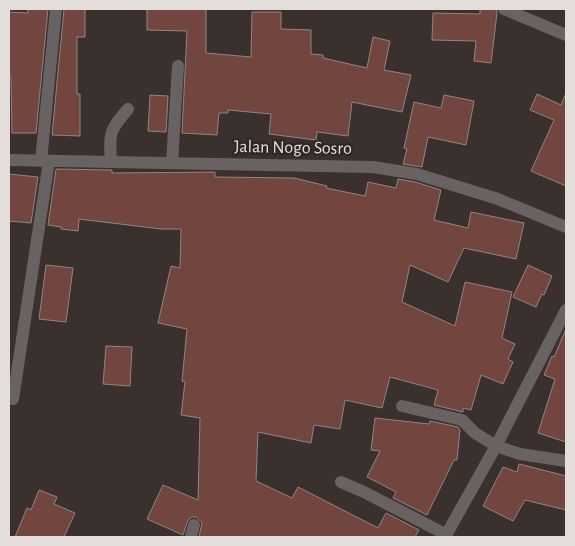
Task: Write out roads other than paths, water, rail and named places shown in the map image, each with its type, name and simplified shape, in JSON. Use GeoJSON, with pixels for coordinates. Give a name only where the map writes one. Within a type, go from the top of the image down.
{"type":"FeatureCollection","features":[{"type":"Feature","properties":{"kind":"street"},"geometry":{"type":"LineString","coordinates":[[13,399],[45,161],[56,9]]}},
{"type":"Feature","properties":{"kind":"street"},"geometry":{"type":"LineString","coordinates":[[504,9],[566,35]]}},
{"type":"Feature","properties":{"kind":"street"},"geometry":{"type":"LineString","coordinates":[[172,163],[178,66]]}},
{"type":"Feature","properties":{"kind":"street"},"geometry":{"type":"LineString","coordinates":[[111,162],[111,131],[128,109]]}},
{"type":"Feature","properties":{"kind":"street","name":"Jalan Nogo Sosro"},"geometry":{"type":"LineString","coordinates":[[9,160],[372,167],[417,174],[498,198],[566,227]]}},
{"type":"Feature","properties":{"kind":"street"},"geometry":{"type":"LineString","coordinates":[[341,482],[364,492],[446,536],[496,446],[566,310]]}},
{"type":"Feature","properties":{"kind":"street"},"geometry":{"type":"LineString","coordinates":[[402,406],[462,420],[475,433],[496,446],[520,454],[566,460]]}},
{"type":"Feature","properties":{"kind":"street"},"geometry":{"type":"LineString","coordinates":[[191,537],[194,524]]}}]}
